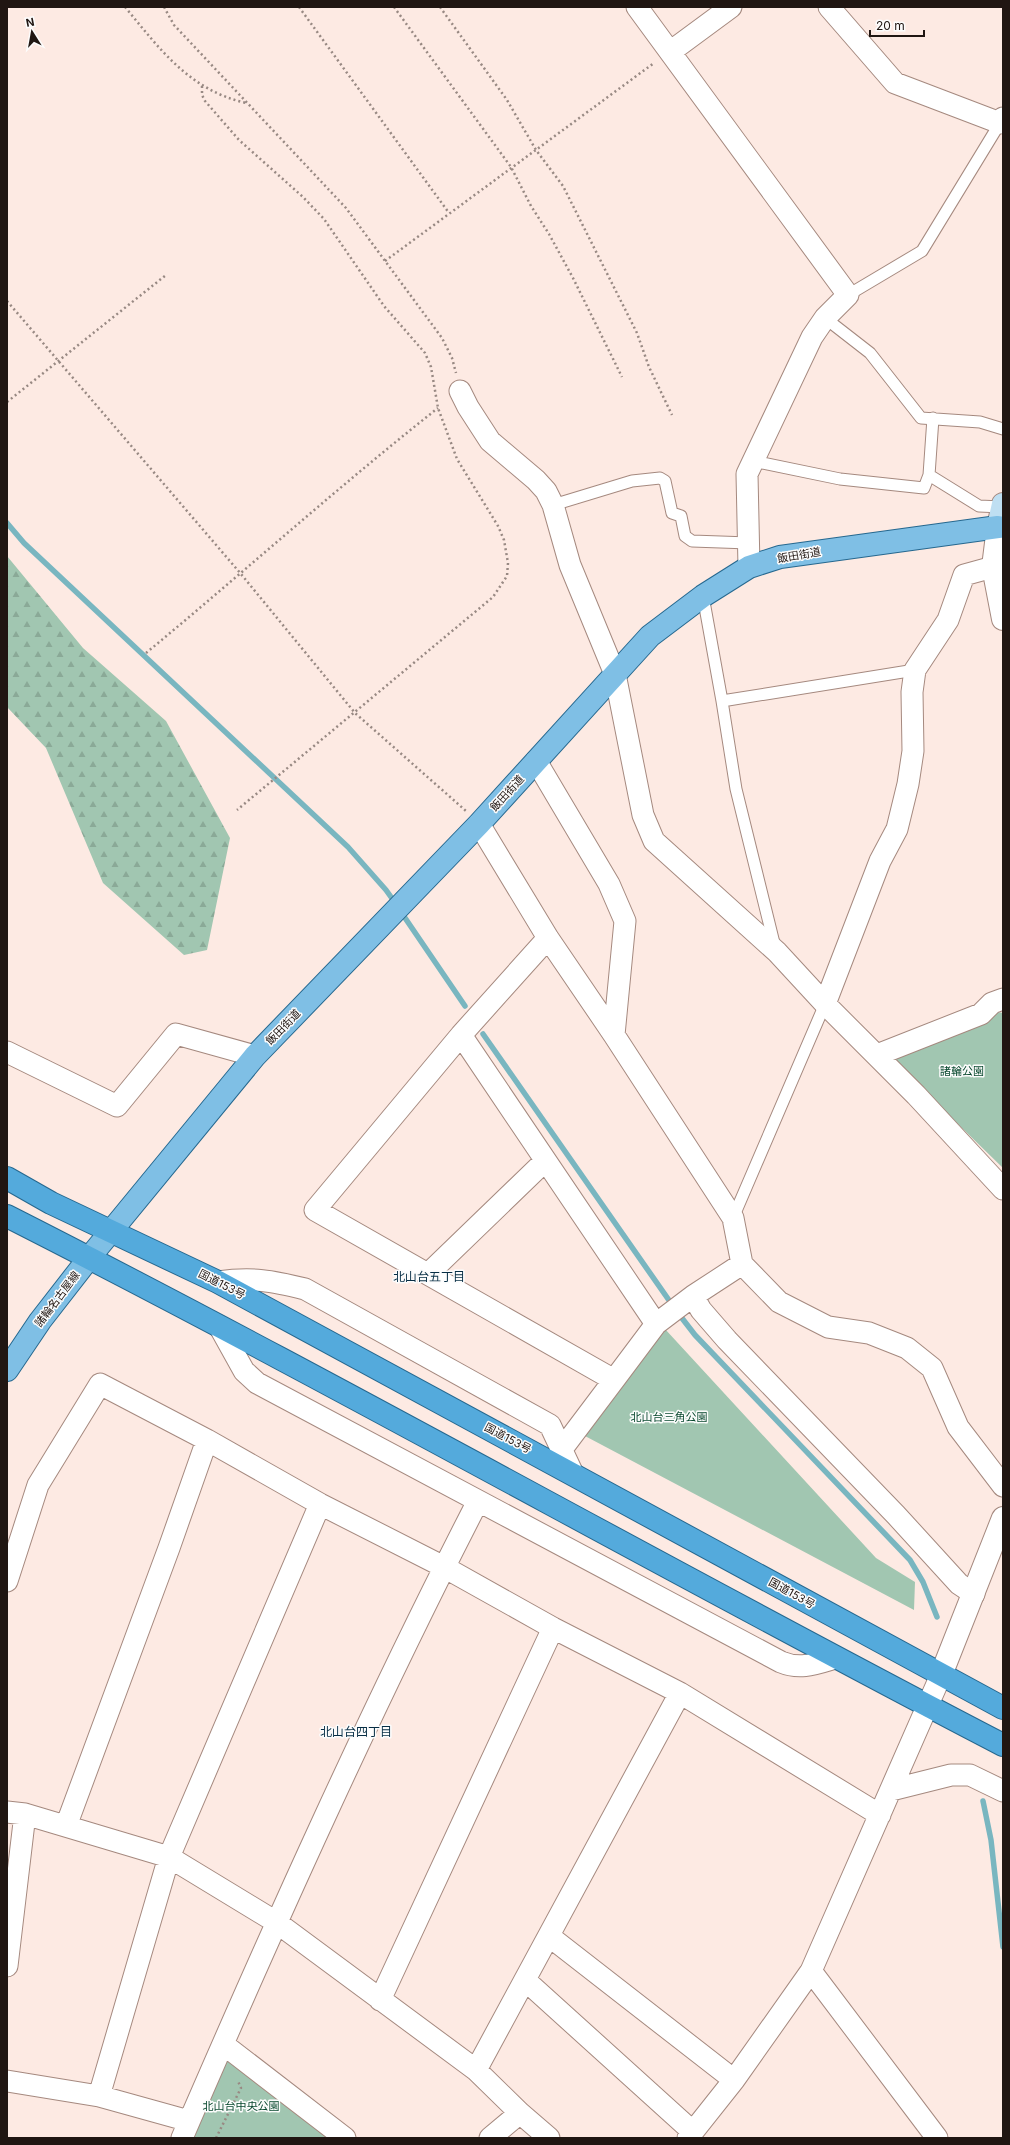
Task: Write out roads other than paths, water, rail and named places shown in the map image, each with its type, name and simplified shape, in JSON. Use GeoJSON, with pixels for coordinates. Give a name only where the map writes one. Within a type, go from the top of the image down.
{"type":"FeatureCollection","features":[{"type":"Feature","properties":{"kind":"highway","name":"国道153号"},"geometry":{"type":"LineString","coordinates":[[7,1178],[52,1203],[218,1282],[1003,1708]]}},
{"type":"Feature","properties":{"kind":"highway"},"geometry":{"type":"LineString","coordinates":[[7,1216],[220,1326],[834,1658],[1003,1745]]}},
{"type":"Feature","properties":{"kind":"main road","name":"飯田街道"},"geometry":{"type":"LineString","coordinates":[[112,1231],[255,1056],[480,824],[536,760],[650,636],[703,596],[749,567],[780,556],[1002,516]]}},
{"type":"Feature","properties":{"kind":"main road","name":"諸輪名古屋線"},"geometry":{"type":"LineString","coordinates":[[7,1370],[40,1321],[112,1231]]}},
{"type":"Feature","properties":{"kind":"street"},"geometry":{"type":"LineString","coordinates":[[637,7],[848,295],[825,318],[812,337],[747,474],[749,567]]}},
{"type":"Feature","properties":{"kind":"street"},"geometry":{"type":"LineString","coordinates":[[670,52],[731,7]]}},
{"type":"Feature","properties":{"kind":"street"},"geometry":{"type":"LineString","coordinates":[[829,7],[895,83],[1001,120]]}},
{"type":"Feature","properties":{"kind":"street"},"geometry":{"type":"LineString","coordinates":[[460,390],[468,408],[490,441],[536,480],[546,491],[553,505],[570,565],[615,674],[642,815],[654,841],[777,952],[825,1004],[877,1055],[1003,1189]]}},
{"type":"Feature","properties":{"kind":"street"},"geometry":{"type":"LineString","coordinates":[[1002,516],[993,567],[1003,619]]}},
{"type":"Feature","properties":{"kind":"street"},"geometry":{"type":"LineString","coordinates":[[825,1004],[880,861],[897,829],[908,784],[913,751],[912,692],[915,670],[948,620],[964,575],[993,567]]}},
{"type":"Feature","properties":{"kind":"street"},"geometry":{"type":"LineString","coordinates":[[536,760],[609,884],[625,921],[614,1035]]}},
{"type":"Feature","properties":{"kind":"street"},"geometry":{"type":"LineString","coordinates":[[480,824],[548,938],[614,1035],[733,1218],[742,1264],[779,1302],[828,1327],[870,1332],[907,1348],[932,1368],[958,1427],[1003,1486]]}},
{"type":"Feature","properties":{"kind":"street"},"geometry":{"type":"LineString","coordinates":[[548,938],[461,1035],[315,1210],[614,1380]]}},
{"type":"Feature","properties":{"kind":"street"},"geometry":{"type":"LineString","coordinates":[[877,1055],[981,1014],[992,1004],[1003,999]]}},
{"type":"Feature","properties":{"kind":"street"},"geometry":{"type":"LineString","coordinates":[[7,1052],[116,1106],[176,1034],[255,1056]]}},
{"type":"Feature","properties":{"kind":"street"},"geometry":{"type":"LineString","coordinates":[[461,1035],[545,1160],[661,1320]]}},
{"type":"Feature","properties":{"kind":"street"},"geometry":{"type":"LineString","coordinates":[[428,1274],[545,1160]]}},
{"type":"Feature","properties":{"kind":"street"},"geometry":{"type":"LineString","coordinates":[[562,1449],[661,1320],[689,1299],[742,1264]]}},
{"type":"Feature","properties":{"kind":"street"},"geometry":{"type":"LineString","coordinates":[[218,1282],[244,1278],[274,1282],[305,1289],[550,1425],[574,1474]]}},
{"type":"Feature","properties":{"kind":"street"},"geometry":{"type":"LineString","coordinates":[[689,1299],[896,1515],[959,1584],[974,1594]]}},
{"type":"Feature","properties":{"kind":"street"},"geometry":{"type":"LineString","coordinates":[[220,1326],[244,1371],[257,1383],[781,1662],[792,1666],[805,1667],[834,1658]]}},
{"type":"Feature","properties":{"kind":"street"},"geometry":{"type":"LineString","coordinates":[[7,1581],[38,1485],[100,1384],[207,1440],[320,1504],[444,1567],[553,1628],[680,1693],[880,1815]]}},
{"type":"Feature","properties":{"kind":"street"},"geometry":{"type":"LineString","coordinates":[[66,1826],[169,1548],[207,1440]]}},
{"type":"Feature","properties":{"kind":"street"},"geometry":{"type":"LineString","coordinates":[[7,2081],[99,2096],[185,2129],[276,1922],[444,1567],[478,1501]]}},
{"type":"Feature","properties":{"kind":"street"},"geometry":{"type":"LineString","coordinates":[[99,2096],[169,1857],[320,1504]]}},
{"type":"Feature","properties":{"kind":"street"},"geometry":{"type":"LineString","coordinates":[[525,1980],[691,2135],[734,2080],[811,1971],[927,1706],[974,1594],[1003,1518]]}},
{"type":"Feature","properties":{"kind":"street"},"geometry":{"type":"LineString","coordinates":[[380,2000],[553,1628]]}},
{"type":"Feature","properties":{"kind":"street"},"geometry":{"type":"LineString","coordinates":[[476,2070],[680,1693]]}},
{"type":"Feature","properties":{"kind":"street"},"geometry":{"type":"LineString","coordinates":[[891,1790],[951,1774],[970,1775],[1003,1791]]}},
{"type":"Feature","properties":{"kind":"street"},"geometry":{"type":"LineString","coordinates":[[7,1966],[16,1813],[66,1826],[169,1857],[276,1922],[476,2070],[520,2113],[549,2138]]}},
{"type":"Feature","properties":{"kind":"street"},"geometry":{"type":"LineString","coordinates":[[548,1936],[734,2080]]}},
{"type":"Feature","properties":{"kind":"street"},"geometry":{"type":"LineString","coordinates":[[811,1971],[929,2135]]}},
{"type":"Feature","properties":{"kind":"street"},"geometry":{"type":"LineString","coordinates":[[223,2044],[345,2138]]}},
{"type":"Feature","properties":{"kind":"street"},"geometry":{"type":"LineString","coordinates":[[490,2138],[520,2113]]}},
{"type":"Feature","properties":{"kind":"lane"},"geometry":{"type":"LineString","coordinates":[[848,295],[922,251],[1001,120]]}},
{"type":"Feature","properties":{"kind":"lane"},"geometry":{"type":"LineString","coordinates":[[825,318],[870,354],[920,418],[980,422],[1003,429]]}},
{"type":"Feature","properties":{"kind":"lane"},"geometry":{"type":"LineString","coordinates":[[753,461],[840,480],[924,488],[929,474],[933,418]]}},
{"type":"Feature","properties":{"kind":"lane"},"geometry":{"type":"LineString","coordinates":[[929,474],[978,506],[1002,516]]}},
{"type":"Feature","properties":{"kind":"lane"},"geometry":{"type":"LineString","coordinates":[[553,505],[632,481],[660,478],[665,481],[672,512],[681,516],[685,536],[692,541],[748,543]]}},
{"type":"Feature","properties":{"kind":"lane"},"geometry":{"type":"LineString","coordinates":[[703,596],[736,789],[777,952]]}},
{"type":"Feature","properties":{"kind":"lane"},"geometry":{"type":"LineString","coordinates":[[722,701],[915,670]]}},
{"type":"Feature","properties":{"kind":"lane"},"geometry":{"type":"LineString","coordinates":[[733,1218],[825,1004]]}},
{"type":"Feature","properties":{"kind":"waterway"},"geometry":{"type":"LineString","coordinates":[[7,523],[24,543],[348,847],[386,890],[396,904]]}},
{"type":"Feature","properties":{"kind":"waterway"},"geometry":{"type":"LineString","coordinates":[[401,912],[465,1006]]}},
{"type":"Feature","properties":{"kind":"waterway"},"geometry":{"type":"LineString","coordinates":[[483,1034],[673,1306]]}},
{"type":"Feature","properties":{"kind":"waterway"},"geometry":{"type":"LineString","coordinates":[[678,1313],[695,1335],[910,1560],[923,1582],[937,1617]]}},
{"type":"Feature","properties":{"kind":"waterway"},"geometry":{"type":"LineString","coordinates":[[983,1801],[991,1840],[1003,1947]]}},
{"type":"Feature","properties":{"kind":"district","name":"北山台五丁目"},"geometry":{"type":"Point","coordinates":[429,1277]}},
{"type":"Feature","properties":{"kind":"district","name":"北山台四丁目"},"geometry":{"type":"Point","coordinates":[356,1732]}},
{"type":"Feature","properties":{"kind":"park label","name":"諸輪公園"},"geometry":{"type":"Point","coordinates":[962,1071]}},
{"type":"Feature","properties":{"kind":"park label","name":"北山台三角公園"},"geometry":{"type":"Point","coordinates":[669,1417]}},
{"type":"Feature","properties":{"kind":"park label","name":"北山台中央公園"},"geometry":{"type":"Point","coordinates":[241,2106]}}]}
